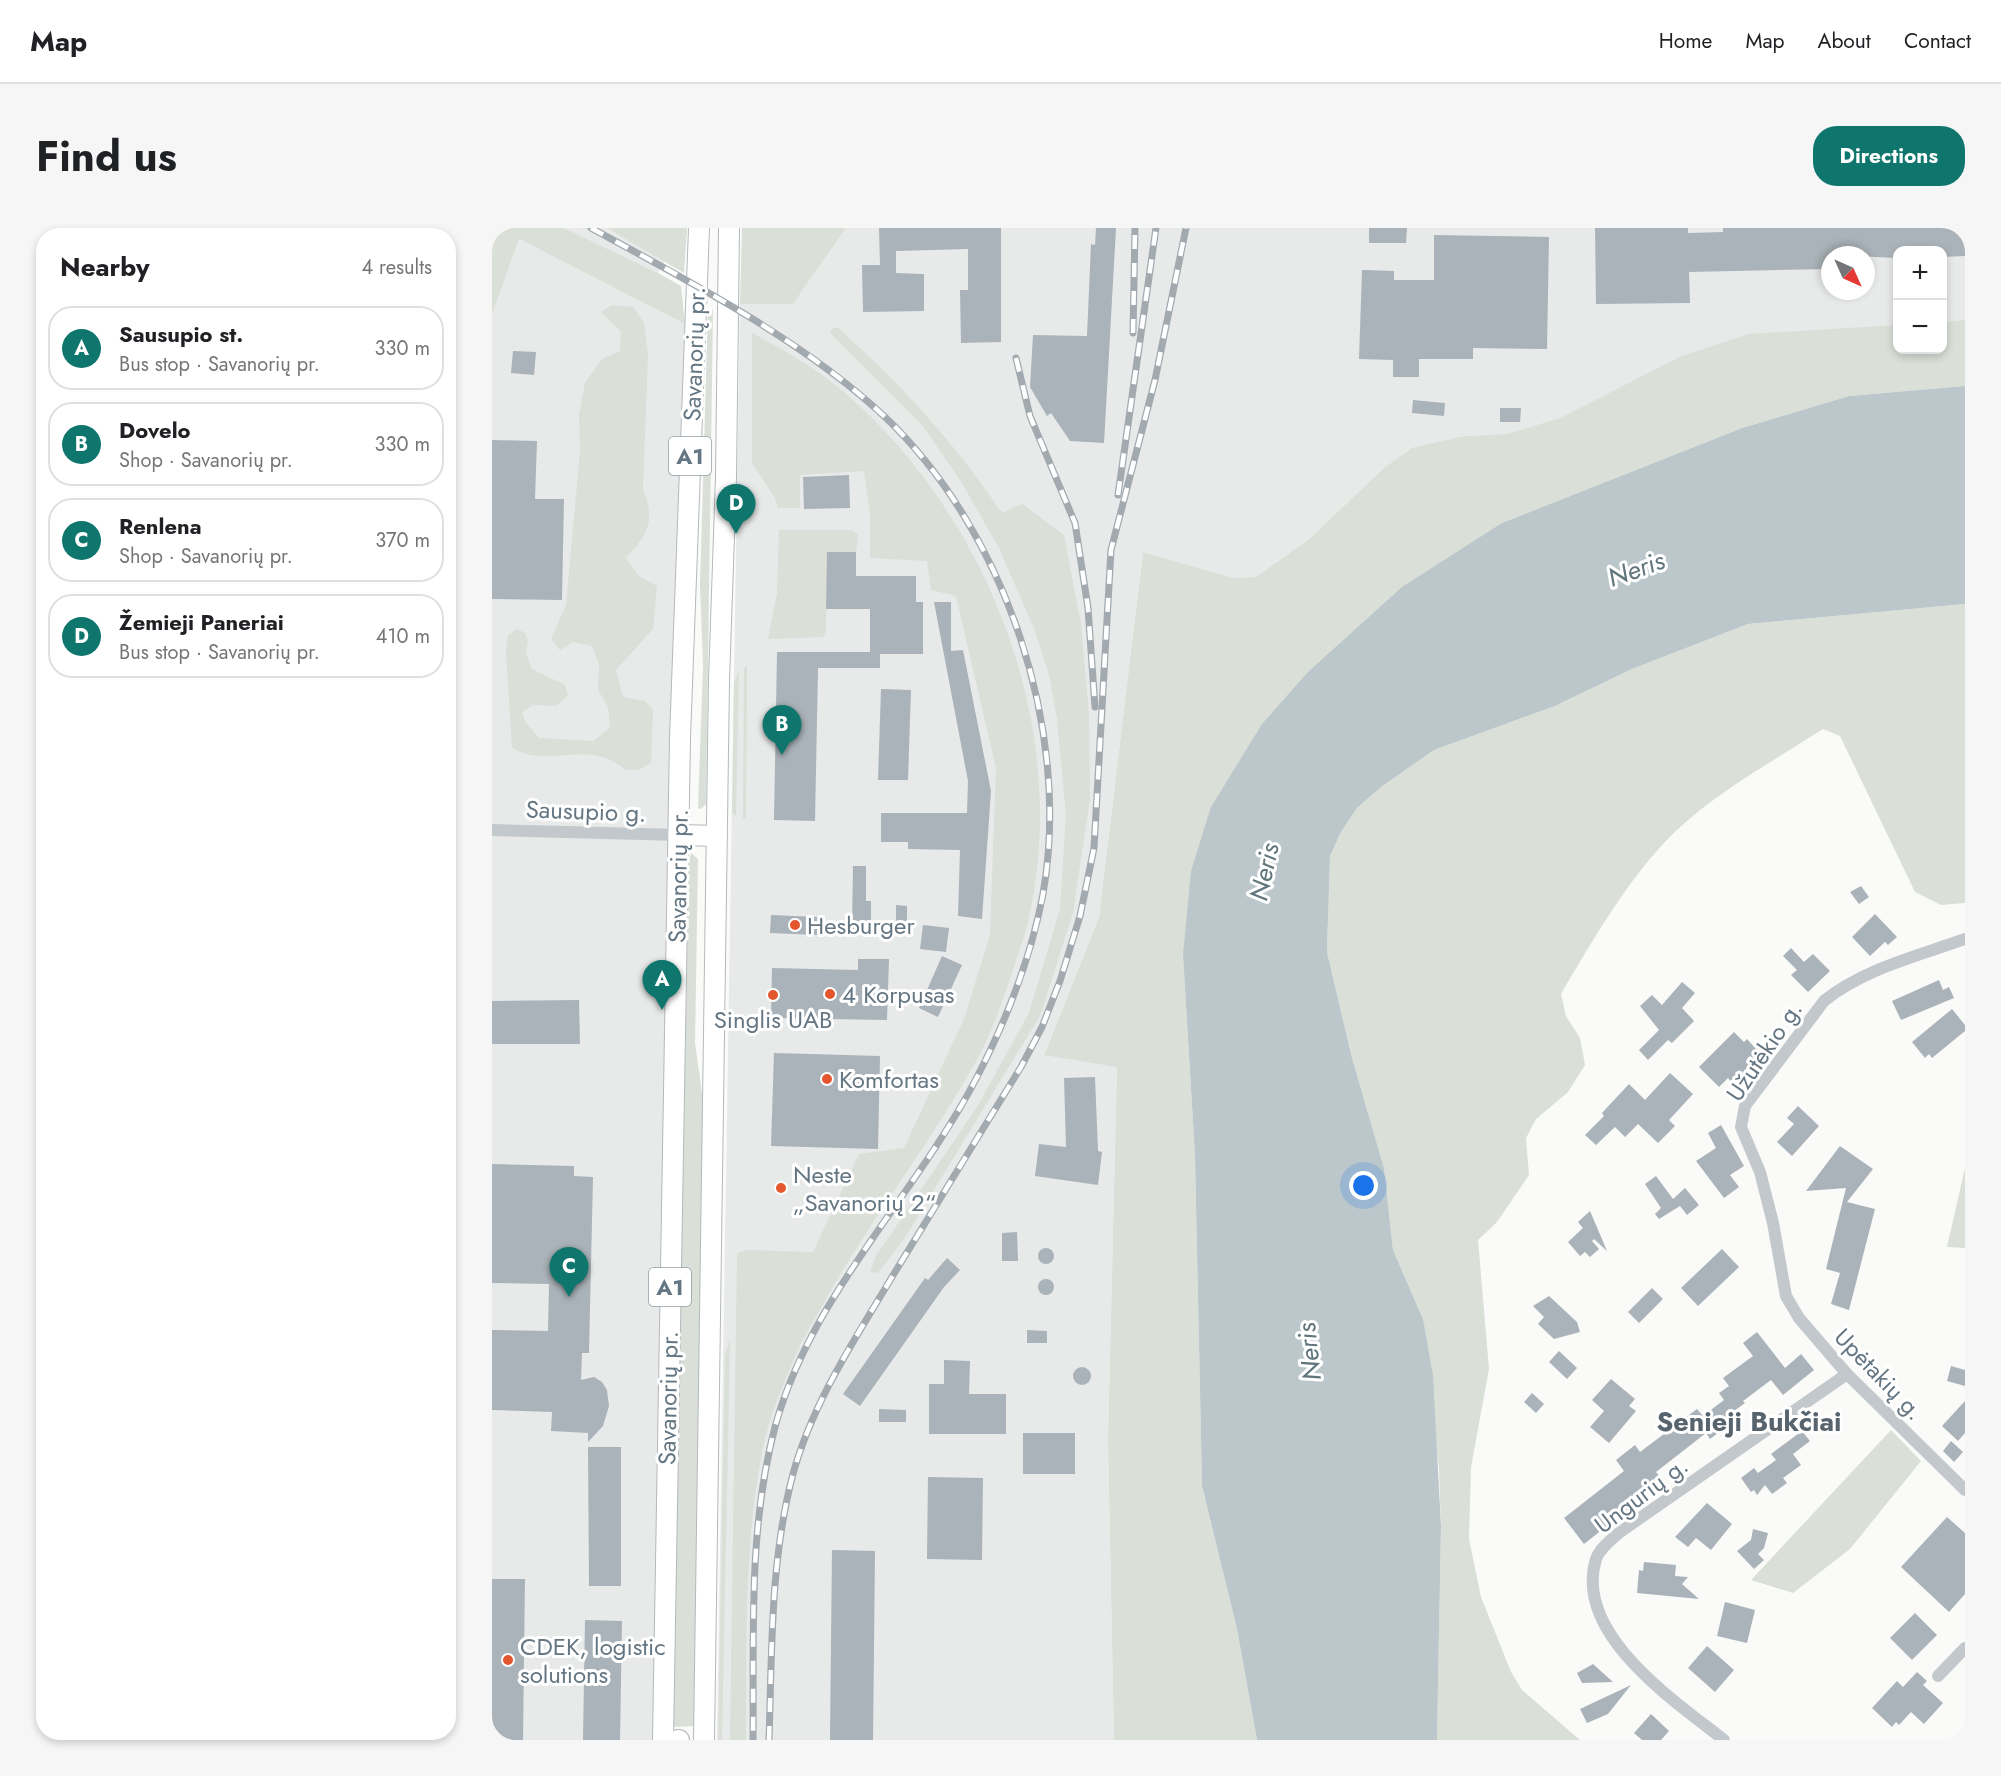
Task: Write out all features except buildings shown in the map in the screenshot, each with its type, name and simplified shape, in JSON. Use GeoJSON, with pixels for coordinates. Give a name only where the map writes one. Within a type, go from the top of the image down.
{"type":"FeatureCollection","features":[{"type":"Feature","properties":{"kind":"highway","name":"Savanorių pr."},"geometry":{"type":"LineString","coordinates":[[663,1740],[671,1157],[680,835],[680,738],[699,228]]}},
{"type":"Feature","properties":{"kind":"highway","name":"Savanorių pr."},"geometry":{"type":"LineString","coordinates":[[704,1740],[719,680],[726,477],[729,228]]}},
{"type":"Feature","properties":{"kind":"highway"},"geometry":{"type":"LineString","coordinates":[[680,835],[717,836]]}},
{"type":"Feature","properties":{"kind":"street","name":"Sausupio g."},"geometry":{"type":"LineString","coordinates":[[492,830],[680,835]]}},
{"type":"Feature","properties":{"kind":"street","name":"Užutėkio g."},"geometry":{"type":"LineString","coordinates":[[1781,1274],[1773,1223],[1760,1172],[1741,1127],[1745,1106],[1803,1027],[1824,1001],[1839,988],[1868,974],[1965,939]]}},
{"type":"Feature","properties":{"kind":"street","name":"Upėtakių g."},"geometry":{"type":"LineString","coordinates":[[1781,1274],[1786,1296],[1799,1318],[1847,1374],[1965,1490]]}},
{"type":"Feature","properties":{"kind":"street","name":"Ungurių g."},"geometry":{"type":"LineString","coordinates":[[1724,1740],[1659,1688],[1611,1637],[1593,1594],[1596,1558],[1620,1532],[1847,1374]]}},
{"type":"Feature","properties":{"kind":"street"},"geometry":{"type":"LineString","coordinates":[[1938,1676],[1965,1647]]}},
{"type":"Feature","properties":{"kind":"shaded area"},"geometry":{"type":"Polygon","coordinates":[[[492,228],[564,228],[658,273],[681,286],[685,324],[519,239],[492,315],[492,228]]]}},
{"type":"Feature","properties":{"kind":"shaded area"},"geometry":{"type":"Polygon","coordinates":[[[564,228],[607,228],[665,261],[658,273],[564,228]]]}},
{"type":"Feature","properties":{"kind":"shaded area"},"geometry":{"type":"Polygon","coordinates":[[[607,228],[687,228],[684,273],[607,228]]]}},
{"type":"Feature","properties":{"kind":"shaded area"},"geometry":{"type":"Polygon","coordinates":[[[742,228],[846,228],[793,304],[740,304],[742,228]]]}},
{"type":"Feature","properties":{"kind":"shaded area"},"geometry":{"type":"Polygon","coordinates":[[[846,228],[1965,228],[1965,320],[1947,322],[1947,246],[1893,246],[1893,325],[1840,329],[1679,357],[1560,418],[1506,434],[1465,436],[1384,468],[1309,539],[1256,577],[1234,578],[1143,552],[1099,917],[1044,1054],[1117,1066],[1108,1439],[1114,1740],[717,1740],[740,304],[793,304],[846,228]]]}},
{"type":"Feature","properties":{"kind":"shaded area"},"geometry":{"type":"Polygon","coordinates":[[[519,239],[685,324],[654,1740],[492,1740],[492,315],[519,239]]]}},
{"type":"Feature","properties":{"kind":"shaded area"},"geometry":{"type":"Polygon","coordinates":[[[612,305],[633,307],[644,323],[648,354],[643,489],[649,519],[648,527],[640,542],[626,558],[639,576],[657,586],[653,629],[616,670],[623,697],[645,701],[653,710],[651,763],[638,770],[626,770],[611,760],[597,756],[583,754],[540,756],[526,754],[512,748],[506,651],[508,635],[517,629],[525,633],[528,640],[526,654],[532,669],[565,685],[568,696],[556,706],[533,705],[522,712],[525,722],[539,738],[593,741],[610,728],[608,707],[598,690],[599,664],[592,646],[573,642],[560,650],[551,639],[566,605],[580,451],[579,415],[585,383],[602,359],[620,351],[621,332],[601,312],[612,305]]]}},
{"type":"Feature","properties":{"kind":"shaded area"},"geometry":{"type":"Polygon","coordinates":[[[708,309],[713,310],[706,804],[701,809],[698,808],[703,666],[700,586],[708,309]]]}},
{"type":"Feature","properties":{"kind":"shaded area"},"geometry":{"type":"Polygon","coordinates":[[[1965,320],[1965,386],[1849,396],[1742,428],[1502,523],[1183,955],[1195,1156],[1202,1486],[1237,1629],[1257,1740],[1114,1740],[1108,1439],[1117,1067],[1044,1055],[1099,917],[1143,552],[1234,578],[1256,577],[1309,539],[1384,468],[1412,448],[1465,436],[1506,434],[1560,418],[1679,357],[1749,334],[1893,325],[1893,354],[1947,354],[1947,322],[1965,320]]]}},
{"type":"Feature","properties":{"kind":"shaded area"},"geometry":{"type":"Polygon","coordinates":[[[833,328],[838,328],[861,349],[926,415],[965,462],[1002,513],[1022,504],[1064,535],[1081,624],[1089,714],[1090,798],[1073,913],[1040,1016],[904,1239],[878,1273],[870,1272],[876,1256],[977,1107],[1029,1013],[1060,909],[1066,815],[1057,718],[1049,675],[1035,631],[999,548],[959,478],[921,424],[830,333],[833,328]]]}},
{"type":"Feature","properties":{"kind":"shaded area"},"geometry":{"type":"Polygon","coordinates":[[[752,333],[800,360],[834,384],[896,443],[940,501],[978,564],[1007,631],[1027,701],[1038,773],[1039,846],[1026,930],[986,1042],[956,1096],[858,1246],[805,1335],[774,1411],[765,1439],[753,1513],[748,1589],[746,1740],[730,1740],[737,1256],[739,1252],[749,1250],[813,1252],[859,1154],[904,1148],[964,1019],[990,935],[996,768],[956,596],[931,590],[927,561],[870,558],[870,514],[864,471],[800,475],[800,508],[778,508],[775,498],[752,463],[752,333]]]}},
{"type":"Feature","properties":{"kind":"shaded area"},"geometry":{"type":"Polygon","coordinates":[[[779,530],[853,530],[858,535],[856,552],[827,552],[826,632],[823,637],[768,639],[777,593],[779,530]]]}},
{"type":"Feature","properties":{"kind":"shaded area"},"geometry":{"type":"Polygon","coordinates":[[[1965,604],[1965,903],[1941,905],[1915,892],[1840,736],[1823,729],[1719,796],[1681,826],[1664,843],[1622,896],[1561,994],[1566,1016],[1580,1038],[1585,1065],[1568,1092],[1536,1119],[1526,1138],[1529,1175],[1497,1222],[1478,1240],[1489,1369],[1471,1467],[1469,1539],[1481,1597],[1511,1672],[1522,1690],[1580,1740],[1437,1740],[1441,1526],[1439,1469],[1423,1319],[1393,1250],[1384,1168],[1352,1058],[1327,952],[1330,856],[1341,832],[1357,808],[1381,787],[1434,750],[1555,706],[1632,669],[1748,624],[1965,604]]]}},
{"type":"Feature","properties":{"kind":"shaded area"},"geometry":{"type":"Polygon","coordinates":[[[747,666],[746,819],[743,819],[744,668],[747,666]]]}},
{"type":"Feature","properties":{"kind":"shaded area"},"geometry":{"type":"Polygon","coordinates":[[[739,670],[736,816],[732,813],[734,683],[739,670]]]}},
{"type":"Feature","properties":{"kind":"shaded area"},"geometry":{"type":"Polygon","coordinates":[[[691,853],[698,859],[695,1043],[703,1101],[695,1726],[673,1727],[688,905],[691,853]]]}},
{"type":"Feature","properties":{"kind":"shaded area"},"geometry":{"type":"Polygon","coordinates":[[[1965,1168],[1965,1248],[1947,1247],[1965,1168]]]}},
{"type":"Feature","properties":{"kind":"shaded area"},"geometry":{"type":"Polygon","coordinates":[[[730,1340],[722,1740],[718,1740],[725,1355],[730,1340]]]}},
{"type":"Feature","properties":{"kind":"shaded area"},"geometry":{"type":"Polygon","coordinates":[[[1891,1430],[1921,1461],[1850,1549],[1793,1593],[1751,1580],[1891,1430]]]}},
{"type":"Feature","properties":{"kind":"water","name":"Neris"},"geometry":{"type":"Polygon","coordinates":[[[1965,386],[1965,604],[1748,624],[1632,669],[1555,706],[1434,750],[1381,787],[1357,808],[1341,832],[1330,856],[1327,952],[1352,1058],[1384,1168],[1393,1250],[1423,1319],[1433,1376],[1441,1526],[1437,1740],[1257,1740],[1237,1629],[1202,1486],[1195,1156],[1183,955],[1191,871],[1211,807],[1262,724],[1308,672],[1402,587],[1502,523],[1742,428],[1849,396],[1965,386]]]}},
{"type":"Feature","properties":{"kind":"railway"},"geometry":{"type":"LineString","coordinates":[[591,228],[744,314],[819,363],[854,389],[885,417],[927,464],[964,517],[995,575],[1020,637],[1037,701],[1047,766],[1049,831],[1043,894],[1032,942],[1007,1012],[976,1079],[951,1123],[838,1290],[813,1334],[791,1379],[775,1427],[766,1465],[756,1543],[753,1740]]}},
{"type":"Feature","properties":{"kind":"railway"},"geometry":{"type":"LineString","coordinates":[[1133,333],[1135,228]]}},
{"type":"Feature","properties":{"kind":"railway"},"geometry":{"type":"LineString","coordinates":[[1118,495],[1156,228]]}},
{"type":"Feature","properties":{"kind":"railway"},"geometry":{"type":"LineString","coordinates":[[769,1740],[776,1573],[785,1507],[802,1447],[824,1395],[851,1345],[1021,1067],[1042,1027],[1060,981],[1080,916],[1094,848],[1111,550],[1155,380],[1186,228]]}},
{"type":"Feature","properties":{"kind":"railway"},"geometry":{"type":"LineString","coordinates":[[1016,358],[1030,416],[1075,523],[1088,608],[1095,707]]}},
{"type":"Feature","properties":{"kind":"place","name":"Žemieji Paneriai"},"geometry":{"type":"Point","coordinates":[736,534]}},
{"type":"Feature","properties":{"kind":"place","name":"Dovelo"},"geometry":{"type":"Point","coordinates":[782,755]}},
{"type":"Feature","properties":{"kind":"place","name":"Hesburger"},"geometry":{"type":"Point","coordinates":[795,925]}},
{"type":"Feature","properties":{"kind":"place","name":"4 Korpusas"},"geometry":{"type":"Point","coordinates":[830,994]}},
{"type":"Feature","properties":{"kind":"place","name":"Singlis UAB"},"geometry":{"type":"Point","coordinates":[773,995]}},
{"type":"Feature","properties":{"kind":"place","name":"Sausupio st."},"geometry":{"type":"Point","coordinates":[662,1010]}},
{"type":"Feature","properties":{"kind":"place","name":"Komfortas"},"geometry":{"type":"Point","coordinates":[827,1079]}},
{"type":"Feature","properties":{"kind":"place","name":"Neste „Savanorių 2“"},"geometry":{"type":"Point","coordinates":[781,1188]}},
{"type":"Feature","properties":{"kind":"place","name":"Renlena"},"geometry":{"type":"Point","coordinates":[569,1297]}},
{"type":"Feature","properties":{"kind":"place","name":"CDEK, logistic solutions"},"geometry":{"type":"Point","coordinates":[508,1660]}},
{"type":"Feature","properties":{"kind":"district","name":"Senieji Bukčiai"},"geometry":{"type":"Point","coordinates":[1749,1421]}}]}
